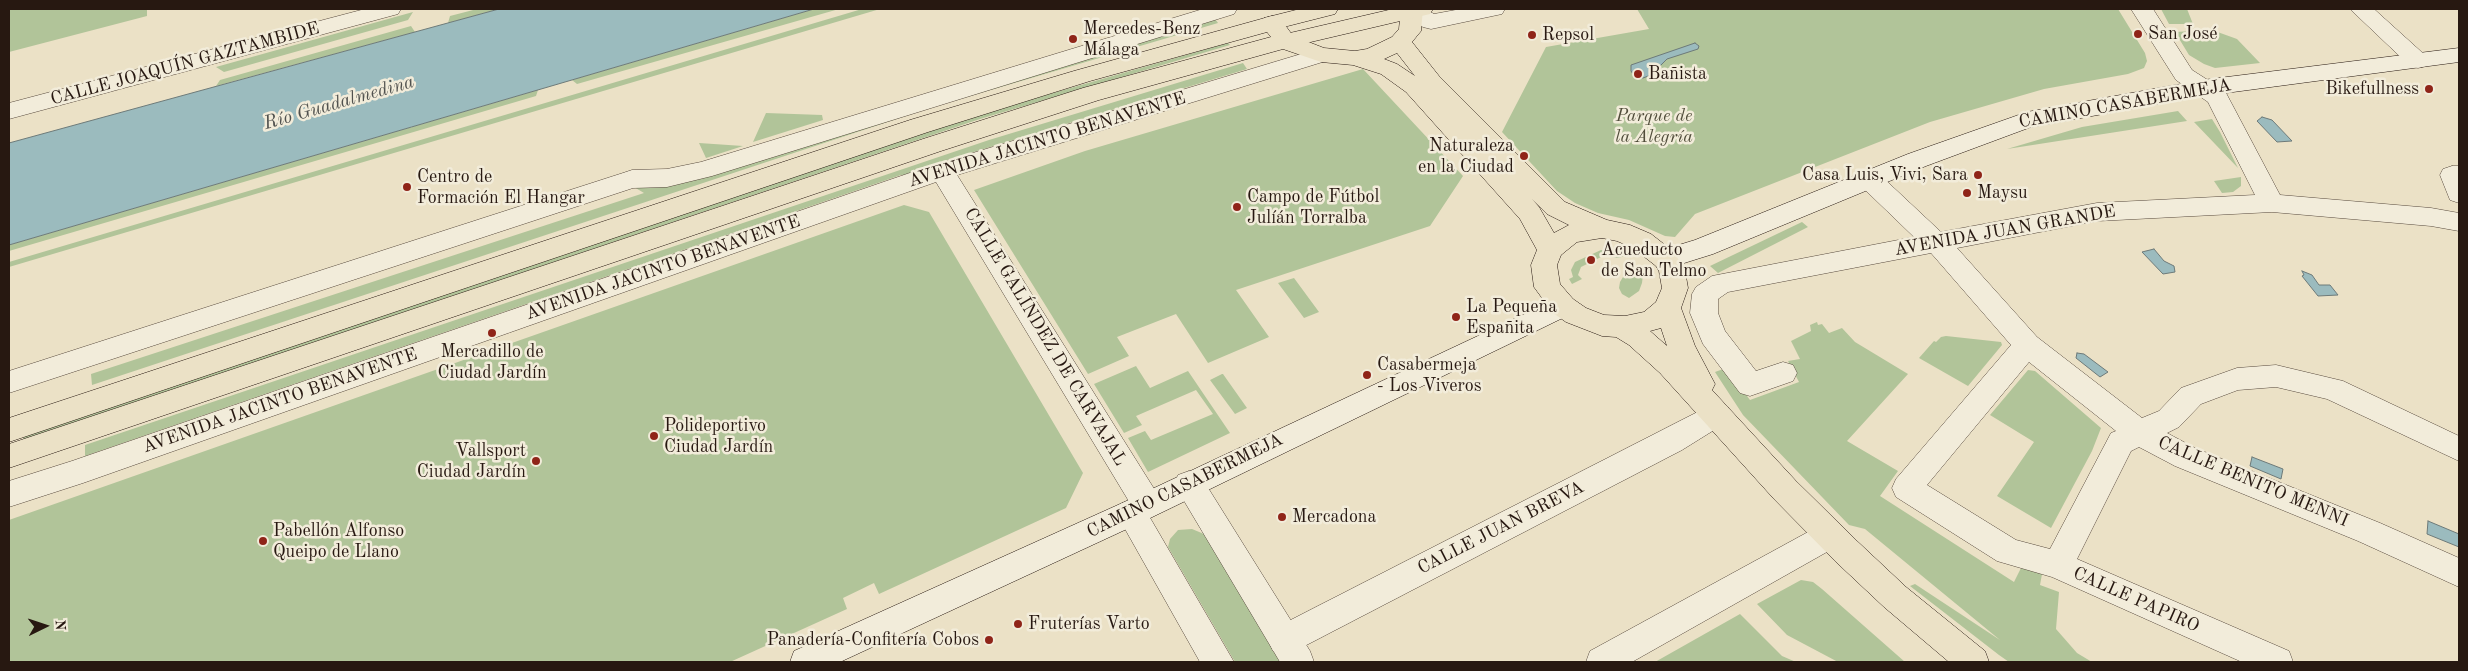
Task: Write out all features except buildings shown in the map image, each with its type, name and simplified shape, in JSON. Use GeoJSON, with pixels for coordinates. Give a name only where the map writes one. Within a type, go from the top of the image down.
{"type":"FeatureCollection","features":[{"type":"Feature","properties":{"kind":"main road","name":"AVENIDA JACINTO BENAVENTE"},"geometry":{"type":"LineString","coordinates":[[9,430],[919,126],[1082,76],[1327,9]]}},
{"type":"Feature","properties":{"kind":"main road","name":"AVENIDA JACINTO BENAVENTE"},"geometry":{"type":"LineString","coordinates":[[9,456],[932,145],[1092,94],[1275,24],[1416,10]]}},
{"type":"Feature","properties":{"kind":"main road"},"geometry":{"type":"LineString","coordinates":[[1416,10],[1410,31],[1400,42],[1431,81],[1556,208],[1602,230]]}},
{"type":"Feature","properties":{"kind":"main road","name":"AVENIDA JACINTO BENAVENTE"},"geometry":{"type":"LineString","coordinates":[[1275,24],[1321,55],[1354,58],[1372,56],[1400,42]]}},
{"type":"Feature","properties":{"kind":"main road"},"geometry":{"type":"LineString","coordinates":[[1354,58],[1389,69],[1414,87],[1530,213],[1550,250]]}},
{"type":"Feature","properties":{"kind":"main road"},"geometry":{"type":"LineString","coordinates":[[1602,230],[1621,232],[1642,241],[1665,259],[1672,271],[1675,288],[1667,308],[1652,320],[1620,326],[1602,325],[1576,316],[1563,306],[1547,287],[1544,266],[1550,250],[1568,235],[1580,231],[1602,230]]}},
{"type":"Feature","properties":{"kind":"main road"},"geometry":{"type":"LineString","coordinates":[[1667,308],[1680,346],[1717,414]]}},
{"type":"Feature","properties":{"kind":"main road"},"geometry":{"type":"LineString","coordinates":[[1620,326],[1639,337],[1652,349],[1717,414],[1785,490],[1830,536],[1895,597],[1973,662]]}},
{"type":"Feature","properties":{"kind":"street","name":"CALLE JOAQUÍN GAZTAMBIDE"},"geometry":{"type":"LineString","coordinates":[[9,110],[390,9]]}},
{"type":"Feature","properties":{"kind":"street"},"geometry":{"type":"LineString","coordinates":[[9,382],[632,179],[667,178],[703,170],[1226,9]]}},
{"type":"Feature","properties":{"kind":"street"},"geometry":{"type":"LineString","coordinates":[[1416,10],[1431,22],[1494,9]]}},
{"type":"Feature","properties":{"kind":"street"},"geometry":{"type":"LineString","coordinates":[[2142,9],[2184,75],[2217,97],[2272,203]]}},
{"type":"Feature","properties":{"kind":"street"},"geometry":{"type":"LineString","coordinates":[[2361,9],[2418,61]]}},
{"type":"Feature","properties":{"kind":"street","name":"AVENIDA JACINTO BENAVENTE"},"geometry":{"type":"LineString","coordinates":[[9,494],[72,474],[942,171],[1321,55]]}},
{"type":"Feature","properties":{"kind":"street","name":"CAMINO CASABERMEJA"},"geometry":{"type":"LineString","coordinates":[[1665,259],[1704,247],[1869,179],[2026,120],[2203,88],[2459,55]]}},
{"type":"Feature","properties":{"kind":"street","name":"CALLE GALÍNDEZ DE CARVAJAL"},"geometry":{"type":"LineString","coordinates":[[942,171],[1139,509],[1218,662]]}},
{"type":"Feature","properties":{"kind":"street"},"geometry":{"type":"LineString","coordinates":[[2459,175],[2452,175],[2459,194]]}},
{"type":"Feature","properties":{"kind":"street","name":"CALLE BENITO MENNI"},"geometry":{"type":"LineString","coordinates":[[1869,179],[1936,242],[2027,345],[2140,433],[2185,457],[2368,532],[2459,573]]}},
{"type":"Feature","properties":{"kind":"street","name":"AVENIDA JUAN GRANDE"},"geometry":{"type":"LineString","coordinates":[[1783,373],[1750,385],[1713,336],[1704,313],[1705,294],[1721,283],[2097,212],[2272,203],[2431,217],[2459,222]]}},
{"type":"Feature","properties":{"kind":"street","name":"CAMINO CASABERMEJA"},"geometry":{"type":"LineString","coordinates":[[806,662],[1139,509],[1563,306]]}},
{"type":"Feature","properties":{"kind":"street"},"geometry":{"type":"LineString","coordinates":[[2027,345],[1907,488],[2008,551],[2058,565]]}},
{"type":"Feature","properties":{"kind":"street","name":"CALLE PAPIRO"},"geometry":{"type":"LineString","coordinates":[[2277,662],[2058,565],[2121,442],[2169,419],[2191,396],[2237,379],[2276,376],[2333,389],[2459,449]]}},
{"type":"Feature","properties":{"kind":"street","name":"CALLE JUAN BREVA"},"geometry":{"type":"LineString","coordinates":[[1291,651],[1672,441],[1717,414]]}},
{"type":"Feature","properties":{"kind":"street"},"geometry":{"type":"LineString","coordinates":[[1189,484],[1291,651]]}},
{"type":"Feature","properties":{"kind":"street"},"geometry":{"type":"LineString","coordinates":[[1602,662],[1830,536]]}},
{"type":"Feature","properties":{"kind":"green space"},"geometry":{"type":"Polygon","coordinates":[[[9,9],[147,9],[147,16],[9,52],[9,9]]]}},
{"type":"Feature","properties":{"kind":"green space"},"geometry":{"type":"Polygon","coordinates":[[[477,9],[499,9],[448,23],[450,16],[477,9]]]}},
{"type":"Feature","properties":{"kind":"green space"},"geometry":{"type":"Polygon","coordinates":[[[814,9],[839,9],[577,84],[572,80],[814,9]]]}},
{"type":"Feature","properties":{"kind":"green space"},"geometry":{"type":"Polygon","coordinates":[[[862,9],[880,9],[9,267],[9,262],[862,9]]]}},
{"type":"Feature","properties":{"kind":"green space","name":"Parque de la Alegría"},"geometry":{"type":"Polygon","coordinates":[[[1637,9],[2118,9],[2145,53],[2147,61],[2144,68],[2128,74],[2044,89],[1930,122],[1695,214],[1675,237],[1665,236],[1629,220],[1598,213],[1575,203],[1557,191],[1502,132],[1546,47],[1649,29],[1637,9]]]}},
{"type":"Feature","properties":{"kind":"green space"},"geometry":{"type":"Polygon","coordinates":[[[2161,9],[2187,9],[2193,24],[2169,24],[2161,9]]]}},
{"type":"Feature","properties":{"kind":"green space"},"geometry":{"type":"Polygon","coordinates":[[[413,12],[408,20],[224,72],[216,67],[413,12]]]}},
{"type":"Feature","properties":{"kind":"green space"},"geometry":{"type":"Polygon","coordinates":[[[1213,16],[1218,23],[933,107],[92,385],[91,374],[644,193],[634,187],[1213,16]]]}},
{"type":"Feature","properties":{"kind":"green space"},"geometry":{"type":"Polygon","coordinates":[[[411,26],[415,32],[216,86],[220,80],[411,26]]]}},
{"type":"Feature","properties":{"kind":"green space"},"geometry":{"type":"Polygon","coordinates":[[[2212,30],[2237,39],[2260,63],[2215,68],[2204,64],[2189,55],[2175,32],[2212,30]]]}},
{"type":"Feature","properties":{"kind":"green space"},"geometry":{"type":"Polygon","coordinates":[[[1228,43],[1230,45],[980,119],[23,440],[24,435],[976,115],[1228,43]]]}},
{"type":"Feature","properties":{"kind":"green space"},"geometry":{"type":"Polygon","coordinates":[[[1243,63],[1247,69],[931,165],[934,170],[911,176],[901,175],[85,456],[85,445],[989,140],[1243,63]]]}},
{"type":"Feature","properties":{"kind":"green space","name":"Campo de Fútbol Julíán Torralba"},"geometry":{"type":"Polygon","coordinates":[[[1363,69],[1463,176],[1430,226],[1236,290],[1269,337],[1208,363],[1176,314],[1117,337],[1129,356],[1088,374],[974,190],[1085,151],[1363,69]]]}},
{"type":"Feature","properties":{"kind":"green space"},"geometry":{"type":"Polygon","coordinates":[[[538,90],[536,96],[9,251],[9,245],[538,90]]]}},
{"type":"Feature","properties":{"kind":"green space"},"geometry":{"type":"Polygon","coordinates":[[[2178,111],[2187,121],[2007,149],[2082,127],[2178,111]]]}},
{"type":"Feature","properties":{"kind":"green space"},"geometry":{"type":"Polygon","coordinates":[[[766,113],[822,115],[823,120],[753,142],[766,113]]]}},
{"type":"Feature","properties":{"kind":"green space"},"geometry":{"type":"Polygon","coordinates":[[[2212,119],[2220,132],[2238,168],[2194,122],[2212,119]]]}},
{"type":"Feature","properties":{"kind":"green space"},"geometry":{"type":"Polygon","coordinates":[[[699,143],[743,146],[706,158],[699,143]]]}},
{"type":"Feature","properties":{"kind":"green space"},"geometry":{"type":"Polygon","coordinates":[[[2241,177],[2241,186],[2233,192],[2222,193],[2214,181],[2241,177]]]}},
{"type":"Feature","properties":{"kind":"green space","name":"Polideportivo Ciudad Jardín"},"geometry":{"type":"Polygon","coordinates":[[[904,205],[929,212],[1083,473],[1066,508],[879,594],[874,583],[843,598],[847,609],[730,662],[9,662],[9,520],[904,205]]]}},
{"type":"Feature","properties":{"kind":"green space"},"geometry":{"type":"Polygon","coordinates":[[[1802,222],[1808,227],[1718,273],[1710,266],[1802,222]]]}},
{"type":"Feature","properties":{"kind":"green space"},"geometry":{"type":"Polygon","coordinates":[[[1601,250],[1619,253],[1623,251],[1628,254],[1619,258],[1603,256],[1581,267],[1578,275],[1582,279],[1572,284],[1569,279],[1573,277],[1571,270],[1575,262],[1601,250]]]}},
{"type":"Feature","properties":{"kind":"green space"},"geometry":{"type":"Polygon","coordinates":[[[1633,273],[1643,274],[1642,283],[1639,291],[1629,298],[1622,294],[1619,288],[1623,277],[1633,273]]]}},
{"type":"Feature","properties":{"kind":"green space"},"geometry":{"type":"Polygon","coordinates":[[[1294,278],[1319,312],[1304,318],[1278,283],[1294,278]]]}},
{"type":"Feature","properties":{"kind":"green space"},"geometry":{"type":"Polygon","coordinates":[[[1817,322],[1818,325],[1822,324],[1829,333],[1842,328],[1855,342],[1908,374],[1847,441],[1898,471],[1880,496],[2014,582],[2022,566],[2042,574],[2040,585],[2059,592],[2056,629],[2077,653],[2092,662],[2009,662],[1999,655],[1910,586],[1915,584],[2000,640],[1865,529],[1849,525],[1743,415],[1715,372],[1726,368],[1750,400],[1799,382],[1788,361],[1800,359],[1791,341],[1811,331],[1810,325],[1817,322]]]}},
{"type":"Feature","properties":{"kind":"green space"},"geometry":{"type":"Polygon","coordinates":[[[1941,337],[2001,342],[2002,345],[1968,386],[1919,358],[1934,341],[1936,342],[1941,337]]]}},
{"type":"Feature","properties":{"kind":"green space"},"geometry":{"type":"Polygon","coordinates":[[[1136,366],[1150,388],[1188,371],[1230,433],[1148,472],[1128,438],[1145,431],[1151,440],[1213,414],[1196,390],[1136,416],[1142,425],[1124,433],[1094,384],[1136,366]]]}},
{"type":"Feature","properties":{"kind":"green space"},"geometry":{"type":"Polygon","coordinates":[[[2028,370],[2035,371],[2101,428],[2092,451],[2051,528],[1997,496],[2034,442],[1990,415],[2028,370]]]}},
{"type":"Feature","properties":{"kind":"green space"},"geometry":{"type":"Polygon","coordinates":[[[1222,374],[1247,408],[1235,414],[1210,380],[1222,374]]]}},
{"type":"Feature","properties":{"kind":"green space"},"geometry":{"type":"Polygon","coordinates":[[[1192,529],[1204,534],[1282,662],[1235,662],[1168,547],[1170,539],[1178,530],[1192,529]]]}},
{"type":"Feature","properties":{"kind":"green space"},"geometry":{"type":"Polygon","coordinates":[[[1801,580],[1813,582],[1822,589],[1905,662],[1838,662],[1787,635],[1757,604],[1801,580]]]}},
{"type":"Feature","properties":{"kind":"green space"},"geometry":{"type":"Polygon","coordinates":[[[1740,614],[1782,656],[1796,662],[1655,662],[1740,614]]]}},
{"type":"Feature","properties":{"kind":"water","name":"Río Guadalmedina"},"geometry":{"type":"Polygon","coordinates":[[[499,9],[814,9],[9,245],[9,143],[499,9]]]}},
{"type":"Feature","properties":{"kind":"water"},"geometry":{"type":"Polygon","coordinates":[[[1695,43],[1699,46],[1698,49],[1667,59],[1651,75],[1643,78],[1635,77],[1631,71],[1631,65],[1695,43]]]}},
{"type":"Feature","properties":{"kind":"water"},"geometry":{"type":"Polygon","coordinates":[[[2262,117],[2272,120],[2292,141],[2277,142],[2257,121],[2262,117]]]}},
{"type":"Feature","properties":{"kind":"water"},"geometry":{"type":"Polygon","coordinates":[[[2154,249],[2164,261],[2174,266],[2175,272],[2163,274],[2142,252],[2154,249]]]}},
{"type":"Feature","properties":{"kind":"water"},"geometry":{"type":"Polygon","coordinates":[[[2302,271],[2312,275],[2319,285],[2330,285],[2338,295],[2318,296],[2302,276],[2304,275],[2302,271]]]}},
{"type":"Feature","properties":{"kind":"water"},"geometry":{"type":"Polygon","coordinates":[[[2077,353],[2084,354],[2108,372],[2100,377],[2076,358],[2077,353]]]}},
{"type":"Feature","properties":{"kind":"water"},"geometry":{"type":"Polygon","coordinates":[[[2252,457],[2283,469],[2281,479],[2250,466],[2252,457]]]}},
{"type":"Feature","properties":{"kind":"water"},"geometry":{"type":"Polygon","coordinates":[[[2428,521],[2459,534],[2459,547],[2427,534],[2428,521]]]}},
{"type":"Feature","properties":{"kind":"place","name":"San José"},"geometry":{"type":"Point","coordinates":[2138,34]}},
{"type":"Feature","properties":{"kind":"place","name":"Repsol"},"geometry":{"type":"Point","coordinates":[1532,35]}},
{"type":"Feature","properties":{"kind":"place","name":"Mercedes-Benz Málaga"},"geometry":{"type":"Point","coordinates":[1073,39]}},
{"type":"Feature","properties":{"kind":"place","name":"Bañista"},"geometry":{"type":"Point","coordinates":[1638,74]}},
{"type":"Feature","properties":{"kind":"place","name":"Bikefullness"},"geometry":{"type":"Point","coordinates":[2429,89]}},
{"type":"Feature","properties":{"kind":"place","name":"Naturaleza en la Ciudad"},"geometry":{"type":"Point","coordinates":[1524,156]}},
{"type":"Feature","properties":{"kind":"place","name":"Casa Luis, Vivi, Sara"},"geometry":{"type":"Point","coordinates":[1978,175]}},
{"type":"Feature","properties":{"kind":"place","name":"Centro de Formación El Hangar"},"geometry":{"type":"Point","coordinates":[407,187]}},
{"type":"Feature","properties":{"kind":"place","name":"Maysu"},"geometry":{"type":"Point","coordinates":[1967,193]}},
{"type":"Feature","properties":{"kind":"place","name":"Campo de Fútbol Julíán Torralba"},"geometry":{"type":"Point","coordinates":[1237,207]}},
{"type":"Feature","properties":{"kind":"place","name":"Acueducto de San Telmo"},"geometry":{"type":"Point","coordinates":[1591,260]}},
{"type":"Feature","properties":{"kind":"place","name":"La Pequeña Españita"},"geometry":{"type":"Point","coordinates":[1456,317]}},
{"type":"Feature","properties":{"kind":"place","name":"Mercadillo de Ciudad Jardín"},"geometry":{"type":"Point","coordinates":[492,333]}},
{"type":"Feature","properties":{"kind":"place","name":"Casabermeja - Los Viveros"},"geometry":{"type":"Point","coordinates":[1367,375]}},
{"type":"Feature","properties":{"kind":"place","name":"Polideportivo Ciudad Jardín"},"geometry":{"type":"Point","coordinates":[654,436]}},
{"type":"Feature","properties":{"kind":"place","name":"Vallsport Ciudad Jardín"},"geometry":{"type":"Point","coordinates":[536,461]}},
{"type":"Feature","properties":{"kind":"place","name":"Mercadona"},"geometry":{"type":"Point","coordinates":[1282,517]}},
{"type":"Feature","properties":{"kind":"place","name":"Pabellón Alfonso Queipo de Llano"},"geometry":{"type":"Point","coordinates":[263,541]}},
{"type":"Feature","properties":{"kind":"place","name":"Fruterías Varto"},"geometry":{"type":"Point","coordinates":[1018,624]}},
{"type":"Feature","properties":{"kind":"place","name":"Panadería-Confitería Cobos"},"geometry":{"type":"Point","coordinates":[989,640]}}]}
